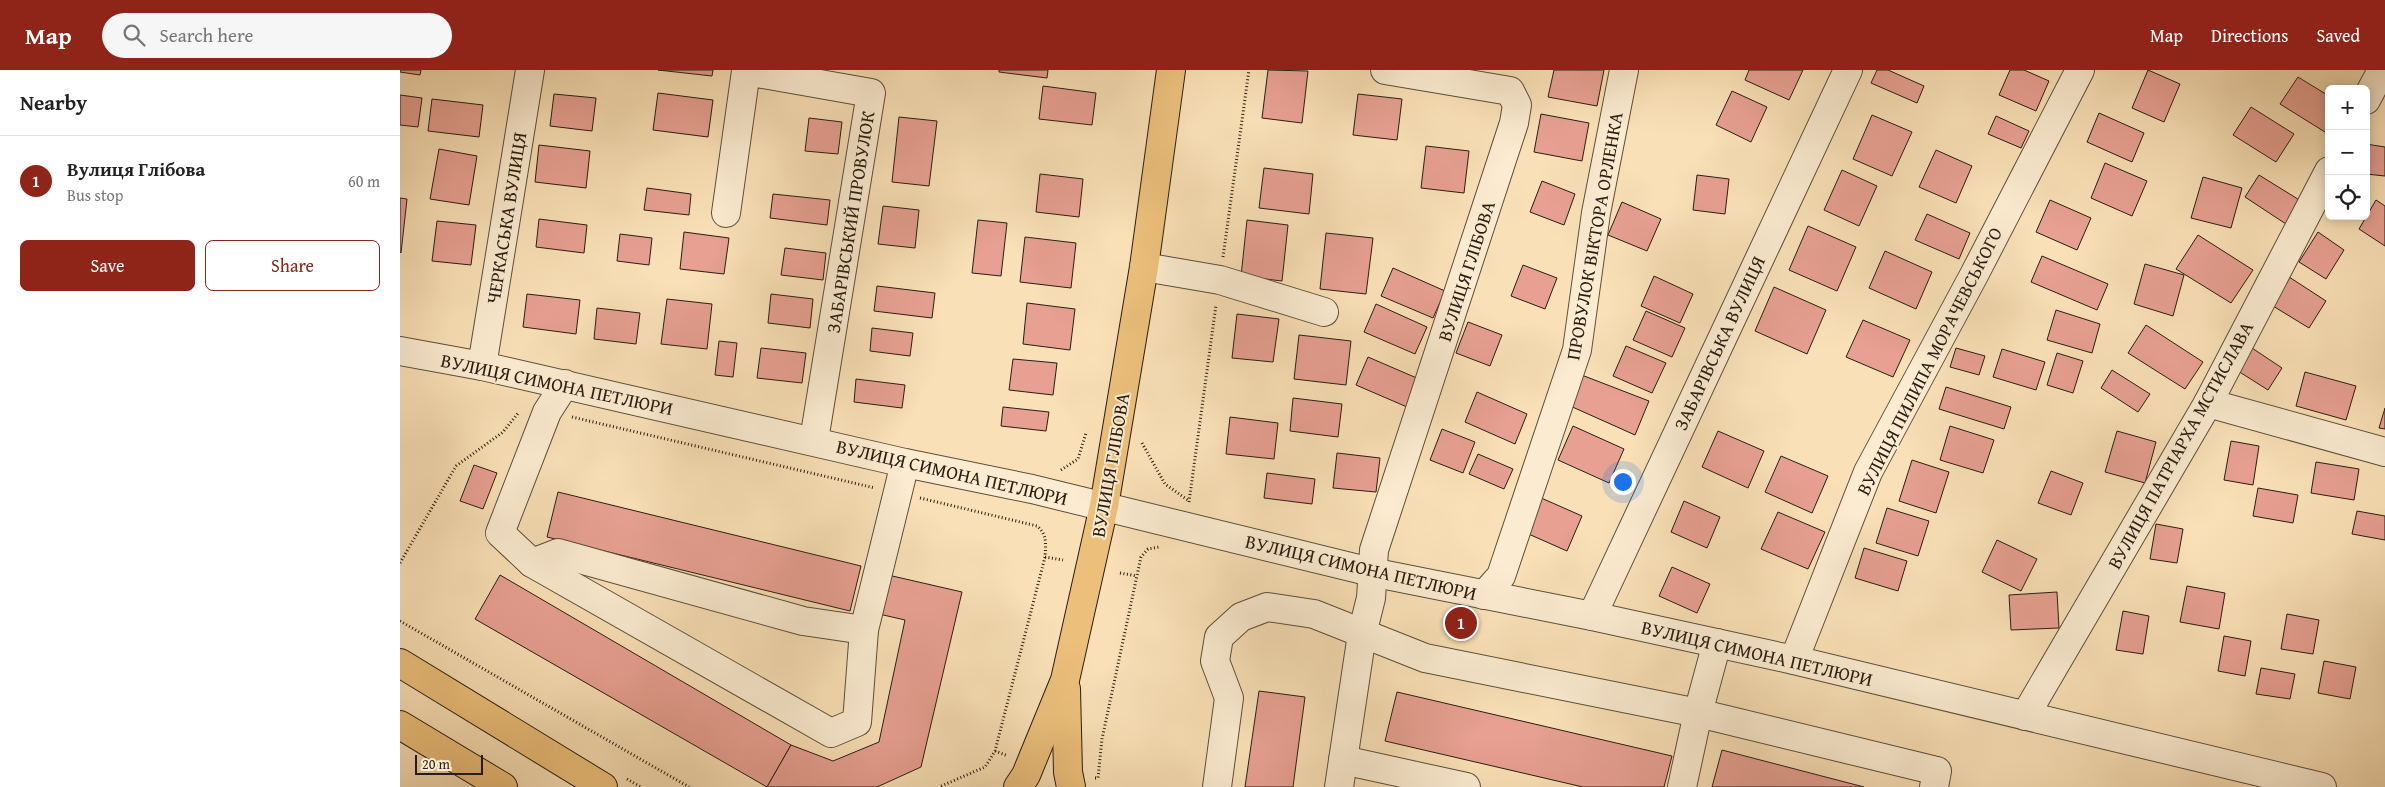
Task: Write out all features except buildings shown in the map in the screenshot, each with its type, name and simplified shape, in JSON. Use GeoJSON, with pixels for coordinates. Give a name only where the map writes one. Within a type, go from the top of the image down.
{"type":"FeatureCollection","features":[{"type":"Feature","properties":{"kind":"main road","name":"ВУЛИЦЯ ГЛІБОВА"},"geometry":{"type":"LineString","coordinates":[[1018,787],[1026,775],[1065,680],[1104,506],[1144,267],[1171,70]]}},
{"type":"Feature","properties":{"kind":"main road"},"geometry":{"type":"LineString","coordinates":[[400,663],[603,787]]}},
{"type":"Feature","properties":{"kind":"main road","name":"ВУЛИЦЯ ГЛІБОВА"},"geometry":{"type":"LineString","coordinates":[[1065,680],[1068,772],[1071,787]]}},
{"type":"Feature","properties":{"kind":"main road"},"geometry":{"type":"LineString","coordinates":[[400,725],[503,787]]}},
{"type":"Feature","properties":{"kind":"street","name":"ЧЕРКАСЬКА ВУЛИЦЯ"},"geometry":{"type":"LineString","coordinates":[[482,366],[530,70]]}},
{"type":"Feature","properties":{"kind":"street","name":"ВУЛИЦЯ ГЛІБОВА"},"geometry":{"type":"LineString","coordinates":[[1372,572],[1374,550],[1514,124],[1517,105],[1510,91],[1476,77],[1385,70]]}},
{"type":"Feature","properties":{"kind":"street","name":"ПРОВУЛОК ВІКТОРА ОРЛЕНКА"},"geometry":{"type":"LineString","coordinates":[[1484,595],[1501,576],[1577,350],[1596,213],[1624,70]]}},
{"type":"Feature","properties":{"kind":"street","name":"ЗАБАРІВСЬКА ВУЛИЦЯ"},"geometry":{"type":"LineString","coordinates":[[1592,616],[1848,70]]}},
{"type":"Feature","properties":{"kind":"street","name":"ВУЛИЦЯ ПИЛИПА МОРАЧЕВСЬКОГО"},"geometry":{"type":"LineString","coordinates":[[1794,660],[1868,472],[1974,275],[2080,70]]}},
{"type":"Feature","properties":{"kind":"street"},"geometry":{"type":"LineString","coordinates":[[2370,92],[2382,70]]}},
{"type":"Feature","properties":{"kind":"street","name":"ЗАБАРІВСЬКИЙ ПРОВУЛОК"},"geometry":{"type":"LineString","coordinates":[[726,213],[746,71],[870,93],[814,440]]}},
{"type":"Feature","properties":{"kind":"street","name":"ВУЛИЦЯ ПАТРІАРХА МСТИСЛАВА"},"geometry":{"type":"LineString","coordinates":[[2025,716],[2208,403],[2327,175]]}},
{"type":"Feature","properties":{"kind":"street"},"geometry":{"type":"LineString","coordinates":[[1144,267],[1220,280],[1324,312]]}},
{"type":"Feature","properties":{"kind":"street","name":"ВУЛИЦЯ СИМОНА ПЕТЛЮРИ"},"geometry":{"type":"LineString","coordinates":[[400,350],[565,384],[814,440],[905,463],[1104,506],[1372,572],[1592,616],[1794,660],[2025,716],[2236,777],[2322,787]]}},
{"type":"Feature","properties":{"kind":"street"},"geometry":{"type":"LineString","coordinates":[[565,384],[547,412],[500,533],[532,563],[831,733],[857,722],[864,630],[905,463]]}},
{"type":"Feature","properties":{"kind":"street"},"geometry":{"type":"LineString","coordinates":[[2208,403],[2385,452]]}},
{"type":"Feature","properties":{"kind":"street"},"geometry":{"type":"LineString","coordinates":[[532,563],[558,553],[804,621],[864,630]]}},
{"type":"Feature","properties":{"kind":"street"},"geometry":{"type":"LineString","coordinates":[[1339,787],[1362,634],[1371,598],[1372,572]]}},
{"type":"Feature","properties":{"kind":"street"},"geometry":{"type":"LineString","coordinates":[[1217,787],[1229,698],[1215,661],[1218,636],[1241,617],[1266,607],[1314,614],[1425,658],[1698,713],[1937,771],[1934,787]]}},
{"type":"Feature","properties":{"kind":"street"},"geometry":{"type":"LineString","coordinates":[[1682,787],[1698,713],[1717,643]]}},
{"type":"Feature","properties":{"kind":"street"},"geometry":{"type":"LineString","coordinates":[[1343,760],[1466,787]]}},
{"type":"Feature","properties":{"kind":"path"},"geometry":{"type":"LineString","coordinates":[[400,563],[456,466],[503,432],[524,405]]}},
{"type":"Feature","properties":{"kind":"path"},"geometry":{"type":"LineString","coordinates":[[1142,443],[1164,484],[1190,502]]}},
{"type":"Feature","properties":{"kind":"path"},"geometry":{"type":"LineString","coordinates":[[1098,778],[1102,740],[1140,557],[1148,549],[1157,547],[1164,549]]}},
{"type":"Feature","properties":{"kind":"path"},"geometry":{"type":"LineString","coordinates":[[1045,557],[1063,560]]}},
{"type":"Feature","properties":{"kind":"path"},"geometry":{"type":"LineString","coordinates":[[1120,573],[1137,576]]}},
{"type":"Feature","properties":{"kind":"path"},"geometry":{"type":"LineString","coordinates":[[400,621],[689,787]]}},
{"type":"Feature","properties":{"kind":"path"},"geometry":{"type":"LineString","coordinates":[[995,751],[1014,758]]}},
{"type":"Feature","properties":{"kind":"place","name":"Вулиця Глібова"},"geometry":{"type":"Point","coordinates":[1461,623]}}]}
